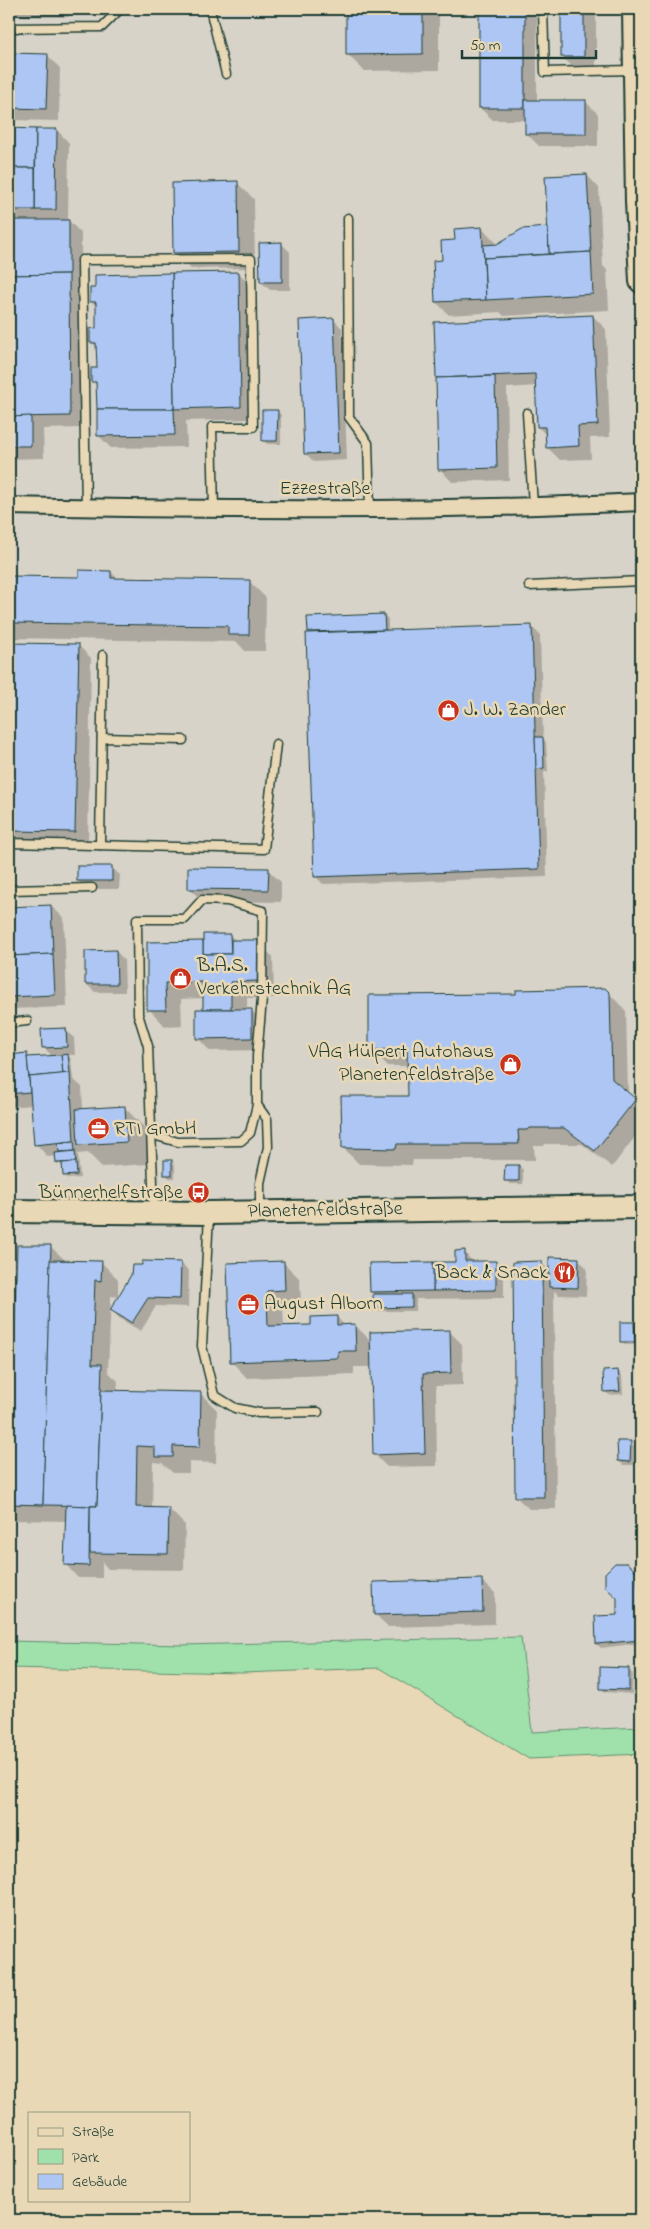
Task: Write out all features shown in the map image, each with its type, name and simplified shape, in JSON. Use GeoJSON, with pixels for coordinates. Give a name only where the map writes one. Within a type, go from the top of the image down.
{"type":"FeatureCollection","features":[{"type":"Feature","properties":{"kind":"street"},"geometry":{"type":"LineString","coordinates":[[636,23],[634,70],[641,281]]}},
{"type":"Feature","properties":{"kind":"street","name":"Ezzestraße"},"geometry":{"type":"LineString","coordinates":[[9,506],[214,510],[370,510],[641,502]]}},
{"type":"Feature","properties":{"kind":"street","name":"Planetenfeldstraße"},"geometry":{"type":"LineString","coordinates":[[9,1211],[209,1213],[641,1207]]}},
{"type":"Feature","properties":{"kind":"lane"},"geometry":{"type":"LineString","coordinates":[[9,28],[102,27],[120,9]]}},
{"type":"Feature","properties":{"kind":"lane"},"geometry":{"type":"LineString","coordinates":[[210,9],[226,74]]}},
{"type":"Feature","properties":{"kind":"lane"},"geometry":{"type":"LineString","coordinates":[[543,11],[545,72],[634,70]]}},
{"type":"Feature","properties":{"kind":"lane"},"geometry":{"type":"LineString","coordinates":[[348,218],[349,417],[368,443],[370,510]]}},
{"type":"Feature","properties":{"kind":"lane"},"geometry":{"type":"LineString","coordinates":[[86,508],[82,260],[251,259],[252,427],[212,427],[214,510]]}},
{"type":"Feature","properties":{"kind":"lane"},"geometry":{"type":"LineString","coordinates":[[527,412],[533,505]]}},
{"type":"Feature","properties":{"kind":"lane"},"geometry":{"type":"LineString","coordinates":[[528,586],[641,582]]}},
{"type":"Feature","properties":{"kind":"lane"},"geometry":{"type":"LineString","coordinates":[[100,845],[103,656]]}},
{"type":"Feature","properties":{"kind":"lane"},"geometry":{"type":"LineString","coordinates":[[102,738],[183,740]]}},
{"type":"Feature","properties":{"kind":"lane"},"geometry":{"type":"LineString","coordinates":[[9,844],[264,849],[276,744]]}},
{"type":"Feature","properties":{"kind":"lane"},"geometry":{"type":"LineString","coordinates":[[9,890],[92,888]]}},
{"type":"Feature","properties":{"kind":"lane"},"geometry":{"type":"LineString","coordinates":[[153,1135],[178,1142],[241,1141],[250,1133],[257,1105],[257,1056],[262,999],[263,911],[227,901],[202,900],[185,919],[137,919],[138,1014],[148,1046],[153,1135],[154,1213]]}},
{"type":"Feature","properties":{"kind":"lane"},"geometry":{"type":"LineString","coordinates":[[9,1023],[27,1022]]}},
{"type":"Feature","properties":{"kind":"lane"},"geometry":{"type":"LineString","coordinates":[[257,1105],[267,1119],[268,1147],[260,1183],[260,1212]]}},
{"type":"Feature","properties":{"kind":"lane"},"geometry":{"type":"LineString","coordinates":[[209,1213],[202,1346],[214,1395],[235,1408],[259,1413],[318,1412]]}},
{"type":"Feature","properties":{"kind":"shaded area"},"geometry":{"type":"Polygon","coordinates":[[[9,9],[641,9],[641,1727],[532,1732],[521,1637],[182,1645],[9,1641],[9,9]]]}},
{"type":"Feature","properties":{"kind":"green space"},"geometry":{"type":"Polygon","coordinates":[[[521,1637],[532,1732],[641,1727],[641,1754],[529,1759],[379,1668],[242,1673],[9,1668],[9,1641],[182,1645],[521,1637]]]}},
{"type":"Feature","properties":{"kind":"building"},"geometry":{"type":"Polygon","coordinates":[[[346,9],[423,9],[423,54],[346,55],[346,9]]]}},
{"type":"Feature","properties":{"kind":"building"},"geometry":{"type":"Polygon","coordinates":[[[479,9],[525,9],[525,108],[479,108],[479,9]]]}},
{"type":"Feature","properties":{"kind":"building"},"geometry":{"type":"Polygon","coordinates":[[[561,9],[584,9],[584,57],[561,57],[561,9]]]}},
{"type":"Feature","properties":{"kind":"building"},"geometry":{"type":"Polygon","coordinates":[[[9,53],[48,54],[46,109],[9,108],[9,53]]]}},
{"type":"Feature","properties":{"kind":"building"},"geometry":{"type":"Polygon","coordinates":[[[525,100],[586,100],[586,134],[525,134],[525,100]]]}},
{"type":"Feature","properties":{"kind":"building"},"geometry":{"type":"Polygon","coordinates":[[[9,128],[36,129],[35,168],[9,168],[9,128]]]}},
{"type":"Feature","properties":{"kind":"building"},"geometry":{"type":"Polygon","coordinates":[[[36,129],[57,129],[56,210],[35,210],[36,129]]]}},
{"type":"Feature","properties":{"kind":"building"},"geometry":{"type":"Polygon","coordinates":[[[9,168],[35,168],[35,210],[9,210],[9,168]]]}},
{"type":"Feature","properties":{"kind":"building"},"geometry":{"type":"Polygon","coordinates":[[[587,174],[591,252],[549,254],[545,176],[587,174]]]}},
{"type":"Feature","properties":{"kind":"building"},"geometry":{"type":"Polygon","coordinates":[[[238,181],[239,252],[173,253],[172,183],[238,181]]]}},
{"type":"Feature","properties":{"kind":"building"},"geometry":{"type":"Polygon","coordinates":[[[9,220],[69,220],[69,274],[9,275],[9,220]]]}},
{"type":"Feature","properties":{"kind":"building"},"geometry":{"type":"Polygon","coordinates":[[[482,227],[486,300],[435,302],[433,261],[442,260],[441,241],[455,240],[454,229],[482,227]]]}},
{"type":"Feature","properties":{"kind":"building"},"geometry":{"type":"Polygon","coordinates":[[[548,227],[549,254],[484,258],[483,245],[497,244],[522,229],[548,227]]]}},
{"type":"Feature","properties":{"kind":"building"},"geometry":{"type":"Polygon","coordinates":[[[282,242],[282,282],[260,282],[259,243],[282,242]]]}},
{"type":"Feature","properties":{"kind":"building"},"geometry":{"type":"Polygon","coordinates":[[[591,252],[593,294],[486,300],[484,258],[591,252]]]}},
{"type":"Feature","properties":{"kind":"building"},"geometry":{"type":"Polygon","coordinates":[[[239,272],[241,407],[174,409],[172,273],[239,272]]]}},
{"type":"Feature","properties":{"kind":"building"},"geometry":{"type":"Polygon","coordinates":[[[172,273],[174,409],[97,409],[96,382],[91,382],[91,368],[97,368],[96,343],[90,343],[90,329],[96,328],[96,302],[90,302],[90,288],[95,288],[95,275],[172,273]]]}},
{"type":"Feature","properties":{"kind":"building"},"geometry":{"type":"Polygon","coordinates":[[[69,274],[70,416],[9,417],[9,275],[69,274]]]}},
{"type":"Feature","properties":{"kind":"building"},"geometry":{"type":"Polygon","coordinates":[[[593,315],[598,425],[578,426],[579,446],[546,448],[545,427],[537,427],[535,374],[436,378],[434,322],[593,315]]]}},
{"type":"Feature","properties":{"kind":"building"},"geometry":{"type":"Polygon","coordinates":[[[334,318],[339,453],[304,454],[299,320],[334,318]]]}},
{"type":"Feature","properties":{"kind":"building"},"geometry":{"type":"Polygon","coordinates":[[[495,376],[497,468],[438,470],[436,378],[495,376]]]}},
{"type":"Feature","properties":{"kind":"building"},"geometry":{"type":"Polygon","coordinates":[[[97,409],[174,409],[175,435],[97,436],[97,409]]]}},
{"type":"Feature","properties":{"kind":"building"},"geometry":{"type":"Polygon","coordinates":[[[262,410],[278,410],[277,441],[262,441],[262,410]]]}},
{"type":"Feature","properties":{"kind":"building"},"geometry":{"type":"Polygon","coordinates":[[[31,416],[31,446],[9,446],[9,417],[31,416]]]}},
{"type":"Feature","properties":{"kind":"building"},"geometry":{"type":"Polygon","coordinates":[[[79,570],[111,571],[111,578],[250,580],[249,635],[228,635],[228,626],[9,623],[9,576],[79,577],[79,570]]]}},
{"type":"Feature","properties":{"kind":"building"},"geometry":{"type":"Polygon","coordinates":[[[384,614],[385,630],[308,632],[307,617],[384,614]]]}},
{"type":"Feature","properties":{"kind":"building"},"geometry":{"type":"Polygon","coordinates":[[[532,625],[539,869],[314,877],[306,633],[532,625]]]}},
{"type":"Feature","properties":{"kind":"building"},"geometry":{"type":"Polygon","coordinates":[[[9,643],[79,644],[75,832],[9,831],[9,643]]]}},
{"type":"Feature","properties":{"kind":"building"},"geometry":{"type":"Polygon","coordinates":[[[535,737],[543,737],[544,768],[536,769],[535,737]]]}},
{"type":"Feature","properties":{"kind":"building"},"geometry":{"type":"Polygon","coordinates":[[[77,866],[112,866],[112,881],[77,881],[77,866]]]}},
{"type":"Feature","properties":{"kind":"building"},"geometry":{"type":"Polygon","coordinates":[[[188,867],[269,868],[268,890],[188,889],[188,867]]]}},
{"type":"Feature","properties":{"kind":"building"},"geometry":{"type":"Polygon","coordinates":[[[51,905],[53,954],[9,956],[9,907],[51,905]]]}},
{"type":"Feature","properties":{"kind":"building"},"geometry":{"type":"Polygon","coordinates":[[[203,934],[230,934],[231,954],[203,954],[203,934]]]}},
{"type":"Feature","properties":{"kind":"building"},"geometry":{"type":"Polygon","coordinates":[[[231,940],[258,940],[258,981],[231,982],[231,1009],[203,1009],[203,982],[165,983],[166,1010],[147,1010],[147,942],[203,941],[203,954],[231,954],[231,940]]]}},
{"type":"Feature","properties":{"kind":"building"},"geometry":{"type":"Polygon","coordinates":[[[116,950],[117,984],[85,984],[85,951],[116,950]]]}},
{"type":"Feature","properties":{"kind":"building"},"geometry":{"type":"Polygon","coordinates":[[[53,954],[55,995],[9,997],[9,956],[53,954]]]}},
{"type":"Feature","properties":{"kind":"building","name":"VAG Hülpert Autohaus Planetenfeldstraße"},"geometry":{"type":"Polygon","coordinates":[[[605,988],[610,993],[612,1079],[636,1099],[595,1151],[564,1128],[529,1128],[527,1130],[518,1130],[519,1144],[397,1144],[396,1149],[342,1148],[341,1096],[408,1096],[407,1049],[369,1050],[369,995],[516,994],[516,990],[605,988]]]}},
{"type":"Feature","properties":{"kind":"building"},"geometry":{"type":"Polygon","coordinates":[[[196,1009],[252,1009],[252,1038],[196,1039],[196,1009]]]}},
{"type":"Feature","properties":{"kind":"building"},"geometry":{"type":"Polygon","coordinates":[[[66,1028],[67,1047],[42,1048],[41,1029],[66,1028]]]}},
{"type":"Feature","properties":{"kind":"building"},"geometry":{"type":"Polygon","coordinates":[[[27,1053],[30,1092],[9,1094],[9,1055],[27,1053]]]}},
{"type":"Feature","properties":{"kind":"building"},"geometry":{"type":"Polygon","coordinates":[[[68,1054],[70,1073],[63,1074],[61,1055],[68,1054]]]}},
{"type":"Feature","properties":{"kind":"building"},"geometry":{"type":"Polygon","coordinates":[[[61,1055],[63,1074],[29,1077],[27,1057],[61,1055]]]}},
{"type":"Feature","properties":{"kind":"building"},"geometry":{"type":"Polygon","coordinates":[[[70,1073],[74,1141],[34,1145],[29,1077],[70,1073]]]}},
{"type":"Feature","properties":{"kind":"building"},"geometry":{"type":"Polygon","coordinates":[[[125,1106],[127,1142],[78,1145],[76,1109],[125,1106]]]}},
{"type":"Feature","properties":{"kind":"building"},"geometry":{"type":"Polygon","coordinates":[[[74,1141],[75,1151],[59,1152],[58,1143],[74,1141]]]}},
{"type":"Feature","properties":{"kind":"building"},"geometry":{"type":"Polygon","coordinates":[[[75,1151],[76,1162],[56,1163],[55,1153],[75,1151]]]}},
{"type":"Feature","properties":{"kind":"building"},"geometry":{"type":"Polygon","coordinates":[[[164,1160],[172,1160],[172,1175],[164,1175],[164,1160]]]}},
{"type":"Feature","properties":{"kind":"building"},"geometry":{"type":"Polygon","coordinates":[[[76,1162],[77,1175],[63,1176],[62,1163],[76,1162]]]}},
{"type":"Feature","properties":{"kind":"building"},"geometry":{"type":"Polygon","coordinates":[[[505,1165],[519,1165],[519,1181],[504,1181],[505,1165]]]}},
{"type":"Feature","properties":{"kind":"building"},"geometry":{"type":"Polygon","coordinates":[[[17,1245],[51,1245],[43,1505],[9,1504],[9,1341],[14,1341],[17,1245]]]}},
{"type":"Feature","properties":{"kind":"building"},"geometry":{"type":"Polygon","coordinates":[[[465,1250],[465,1261],[496,1261],[496,1290],[433,1291],[433,1262],[455,1262],[455,1251],[465,1250]]]}},
{"type":"Feature","properties":{"kind":"building","name":"Back & Snack"},"geometry":{"type":"Polygon","coordinates":[[[549,1257],[579,1258],[578,1288],[549,1287],[549,1257]]]}},
{"type":"Feature","properties":{"kind":"building"},"geometry":{"type":"Polygon","coordinates":[[[50,1260],[102,1261],[101,1281],[95,1280],[92,1364],[102,1364],[97,1506],[43,1505],[50,1260]]]}},
{"type":"Feature","properties":{"kind":"building"},"geometry":{"type":"Polygon","coordinates":[[[142,1261],[181,1262],[180,1299],[148,1298],[132,1323],[110,1310],[131,1275],[132,1265],[142,1265],[142,1261]]]}},
{"type":"Feature","properties":{"kind":"building","name":"August Alborn"},"geometry":{"type":"Polygon","coordinates":[[[284,1261],[285,1290],[267,1291],[268,1326],[311,1325],[311,1317],[337,1316],[337,1325],[355,1324],[356,1351],[338,1351],[338,1358],[230,1362],[227,1263],[284,1261]]]}},
{"type":"Feature","properties":{"kind":"building"},"geometry":{"type":"Polygon","coordinates":[[[542,1261],[544,1497],[515,1497],[513,1262],[542,1261]]]}},
{"type":"Feature","properties":{"kind":"building"},"geometry":{"type":"Polygon","coordinates":[[[433,1262],[433,1291],[370,1292],[369,1263],[433,1262]]]}},
{"type":"Feature","properties":{"kind":"building"},"geometry":{"type":"Polygon","coordinates":[[[373,1294],[412,1294],[412,1307],[373,1308],[373,1294]]]}},
{"type":"Feature","properties":{"kind":"building"},"geometry":{"type":"Polygon","coordinates":[[[620,1322],[634,1322],[635,1342],[620,1342],[620,1322]]]}},
{"type":"Feature","properties":{"kind":"building"},"geometry":{"type":"Polygon","coordinates":[[[450,1330],[451,1373],[423,1374],[425,1453],[373,1455],[370,1332],[450,1330]]]}},
{"type":"Feature","properties":{"kind":"building"},"geometry":{"type":"Polygon","coordinates":[[[618,1370],[620,1391],[604,1392],[603,1371],[618,1370]]]}},
{"type":"Feature","properties":{"kind":"building"},"geometry":{"type":"Polygon","coordinates":[[[101,1390],[201,1392],[200,1447],[173,1446],[173,1457],[155,1457],[155,1447],[137,1446],[136,1507],[169,1508],[168,1554],[90,1553],[90,1506],[97,1506],[101,1390]]]}},
{"type":"Feature","properties":{"kind":"building"},"geometry":{"type":"Polygon","coordinates":[[[617,1441],[631,1441],[630,1462],[618,1461],[617,1441]]]}},
{"type":"Feature","properties":{"kind":"building"},"geometry":{"type":"Polygon","coordinates":[[[66,1505],[90,1506],[89,1566],[64,1565],[66,1505]]]}},
{"type":"Feature","properties":{"kind":"building"},"geometry":{"type":"Polygon","coordinates":[[[615,1563],[627,1563],[637,1572],[638,1586],[641,1586],[641,1640],[596,1644],[595,1616],[617,1615],[617,1598],[605,1587],[605,1573],[615,1563]]]}},
{"type":"Feature","properties":{"kind":"building"},"geometry":{"type":"Polygon","coordinates":[[[482,1579],[483,1612],[374,1615],[373,1582],[482,1579]]]}},
{"type":"Feature","properties":{"kind":"building"},"geometry":{"type":"Polygon","coordinates":[[[600,1667],[629,1668],[629,1690],[600,1689],[600,1667]]]}},
{"type":"Feature","properties":{"kind":"place","name":"J. W. Zander"},"geometry":{"type":"Point","coordinates":[448,710]}},
{"type":"Feature","properties":{"kind":"place","name":"B.A.S. Verkehrstechnik AG"},"geometry":{"type":"Point","coordinates":[181,978]}},
{"type":"Feature","properties":{"kind":"place","name":"VAG Hülpert Autohaus Planetenfeldstraße"},"geometry":{"type":"Point","coordinates":[510,1064]}},
{"type":"Feature","properties":{"kind":"place","name":"RTI GmbH"},"geometry":{"type":"Point","coordinates":[98,1129]}},
{"type":"Feature","properties":{"kind":"place","name":"Bünnerhelfstraße"},"geometry":{"type":"Point","coordinates":[199,1193]}},
{"type":"Feature","properties":{"kind":"place","name":"Back & Snack"},"geometry":{"type":"Point","coordinates":[564,1273]}},
{"type":"Feature","properties":{"kind":"place","name":"August Alborn"},"geometry":{"type":"Point","coordinates":[248,1304]}}]}
